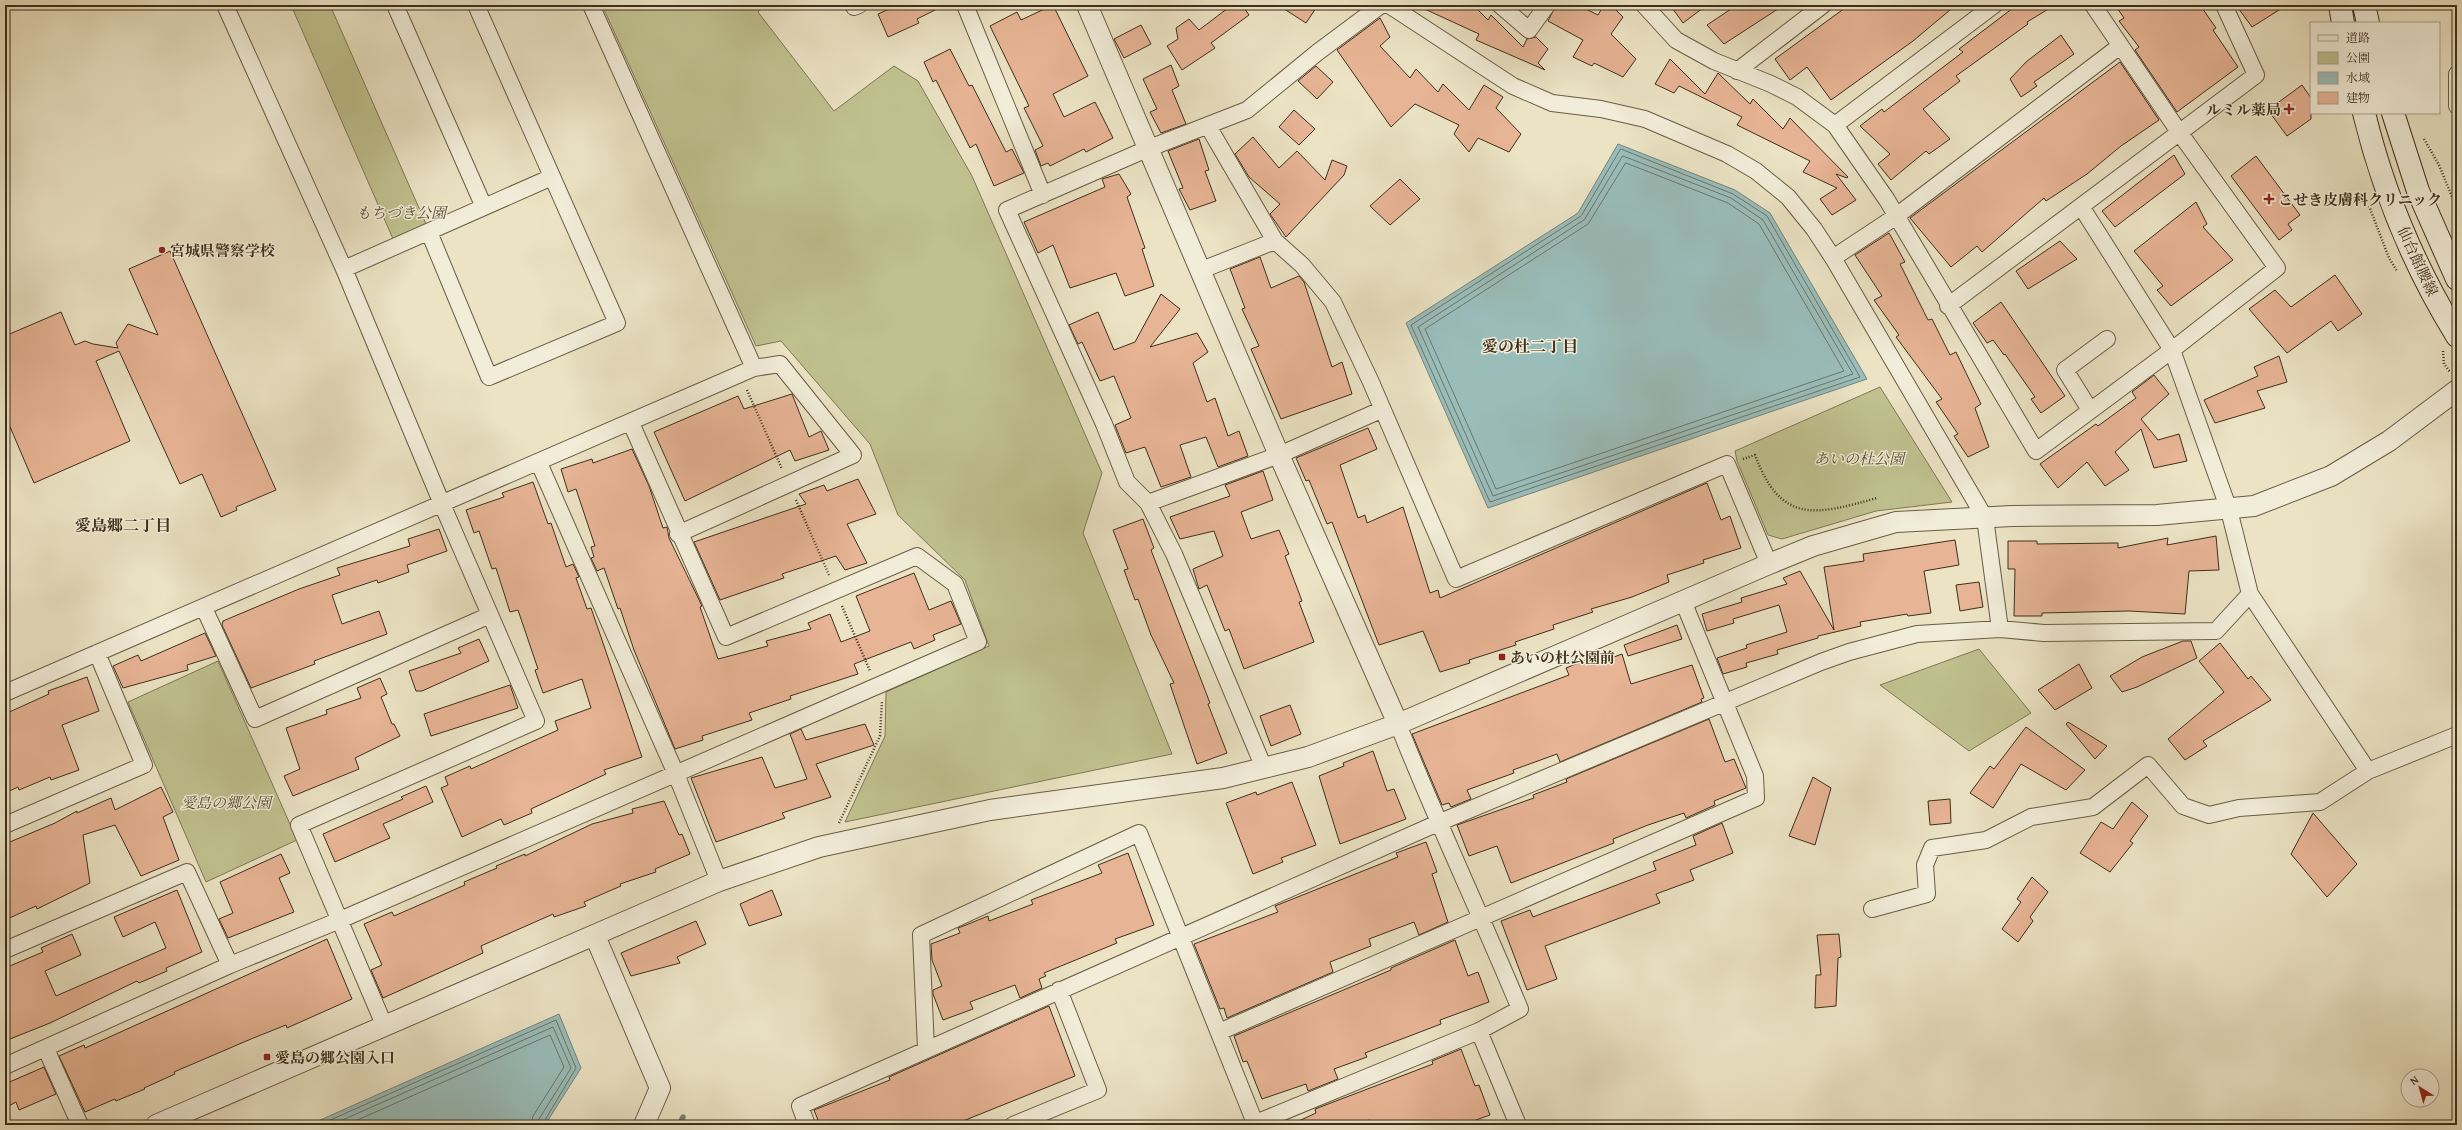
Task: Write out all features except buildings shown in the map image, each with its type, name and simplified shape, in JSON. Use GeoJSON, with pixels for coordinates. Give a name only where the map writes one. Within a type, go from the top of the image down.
{"type":"FeatureCollection","features":[{"type":"Feature","properties":{"kind":"main road"},"geometry":{"type":"LineString","coordinates":[[2340,5],[2343,22]]}},
{"type":"Feature","properties":{"kind":"main road"},"geometry":{"type":"LineString","coordinates":[[2364,5],[2368,22]]}},
{"type":"Feature","properties":{"kind":"main road","name":"仙台館腰線"},"geometry":{"type":"LineString","coordinates":[[2364,114],[2392,203],[2413,256],[2457,336]]}},
{"type":"Feature","properties":{"kind":"main road","name":"仙台館腰線"},"geometry":{"type":"LineString","coordinates":[[2393,114],[2418,191],[2457,278]]}},
{"type":"Feature","properties":{"kind":"street"},"geometry":{"type":"LineString","coordinates":[[225,5],[344,269],[442,504],[536,721],[299,825],[385,1027]]}},
{"type":"Feature","properties":{"kind":"street"},"geometry":{"type":"LineString","coordinates":[[395,5],[484,207]]}},
{"type":"Feature","properties":{"kind":"street"},"geometry":{"type":"LineString","coordinates":[[429,232],[489,377],[617,323],[476,5]]}},
{"type":"Feature","properties":{"kind":"street"},"geometry":{"type":"LineString","coordinates":[[591,5],[747,372]]}},
{"type":"Feature","properties":{"kind":"street"},"geometry":{"type":"LineString","coordinates":[[966,5],[1043,195]]}},
{"type":"Feature","properties":{"kind":"street"},"geometry":{"type":"LineString","coordinates":[[926,1050],[921,935],[1139,833],[1219,1032],[1253,1124],[1479,1031],[1520,1009],[1482,917],[1438,823],[1398,724],[1199,271],[1087,5]]}},
{"type":"Feature","properties":{"kind":"street"},"geometry":{"type":"LineString","coordinates":[[1264,768],[1174,554],[1148,503],[1127,482],[1104,424],[1007,210],[1147,149],[1247,110],[1318,52],[1381,5]]}},
{"type":"Feature","properties":{"kind":"street"},"geometry":{"type":"LineString","coordinates":[[1389,5],[1513,86],[1552,103],[1601,109],[1645,119],[1727,154],[1756,171],[1788,197],[1833,258],[1985,518],[2000,629]]}},
{"type":"Feature","properties":{"kind":"street"},"geometry":{"type":"LineString","coordinates":[[1500,5],[1529,30],[1547,5]]}},
{"type":"Feature","properties":{"kind":"street"},"geometry":{"type":"LineString","coordinates":[[1644,5],[1676,40],[1737,71],[1771,84],[1797,97],[1835,125],[1887,200],[1948,306],[2036,450],[2172,350],[2277,268],[2179,132],[2093,5]]}},
{"type":"Feature","properties":{"kind":"street"},"geometry":{"type":"LineString","coordinates":[[1737,71],[1823,5]]}},
{"type":"Feature","properties":{"kind":"street"},"geometry":{"type":"LineString","coordinates":[[1835,125],[1994,5]]}},
{"type":"Feature","properties":{"kind":"street"},"geometry":{"type":"LineString","coordinates":[[1948,306],[2082,208],[2179,132],[2256,75],[2224,5]]}},
{"type":"Feature","properties":{"kind":"street"},"geometry":{"type":"LineString","coordinates":[[1833,258],[1895,216],[2120,46]]}},
{"type":"Feature","properties":{"kind":"street"},"geometry":{"type":"LineString","coordinates":[[2457,74],[2457,106]]}},
{"type":"Feature","properties":{"kind":"street"},"geometry":{"type":"LineString","coordinates":[[1208,126],[1275,241],[1302,265],[1333,302],[1370,380],[1381,410],[1456,579],[1727,464],[1769,564]]}},
{"type":"Feature","properties":{"kind":"street"},"geometry":{"type":"LineString","coordinates":[[344,269],[552,178]]}},
{"type":"Feature","properties":{"kind":"street"},"geometry":{"type":"LineString","coordinates":[[2082,208],[2172,350],[2229,510],[2250,594],[2368,772]]}},
{"type":"Feature","properties":{"kind":"street"},"geometry":{"type":"LineString","coordinates":[[1199,271],[1275,241]]}},
{"type":"Feature","properties":{"kind":"street"},"geometry":{"type":"LineString","coordinates":[[2090,410],[2065,370],[2107,338]]}},
{"type":"Feature","properties":{"kind":"street"},"geometry":{"type":"LineString","coordinates":[[5,693],[747,372],[780,364],[853,455],[678,534]]}},
{"type":"Feature","properties":{"kind":"street"},"geometry":{"type":"LineString","coordinates":[[156,1125],[719,881],[771,862],[830,845],[990,810],[1223,778],[1308,757],[1398,724],[1813,546],[1896,522],[1985,518],[2096,517],[2229,510],[2254,506],[2331,476],[2389,441],[2457,390]]}},
{"type":"Feature","properties":{"kind":"street"},"geometry":{"type":"LineString","coordinates":[[1148,503],[1279,455],[1381,410]]}},
{"type":"Feature","properties":{"kind":"street"},"geometry":{"type":"LineString","coordinates":[[5,1066],[46,1049],[230,965],[340,920],[978,642],[955,584],[917,556],[726,637],[678,534],[631,423]]}},
{"type":"Feature","properties":{"kind":"street"},"geometry":{"type":"LineString","coordinates":[[539,463],[676,774],[719,881]]}},
{"type":"Feature","properties":{"kind":"street"},"geometry":{"type":"LineString","coordinates":[[807,1125],[800,1106],[1438,823],[1821,662],[1881,643],[1917,634],[2000,629],[2044,632],[2216,631],[2250,594]]}},
{"type":"Feature","properties":{"kind":"street"},"geometry":{"type":"LineString","coordinates":[[1219,1032],[1756,798],[1755,776],[1683,601]]}},
{"type":"Feature","properties":{"kind":"street"},"geometry":{"type":"LineString","coordinates":[[204,608],[255,719],[490,615]]}},
{"type":"Feature","properties":{"kind":"street"},"geometry":{"type":"LineString","coordinates":[[5,825],[144,765],[97,653]]}},
{"type":"Feature","properties":{"kind":"street"},"geometry":{"type":"LineString","coordinates":[[1872,909],[1927,894],[1925,865],[1932,848],[1986,840],[2031,817],[2093,807],[2148,765],[2183,806],[2209,814],[2239,808],[2320,802],[2368,772],[2457,734]]}},
{"type":"Feature","properties":{"kind":"street"},"geometry":{"type":"LineString","coordinates":[[5,950],[187,872],[230,965]]}},
{"type":"Feature","properties":{"kind":"street"},"geometry":{"type":"LineString","coordinates":[[595,936],[660,1088],[644,1125]]}},
{"type":"Feature","properties":{"kind":"street"},"geometry":{"type":"LineString","coordinates":[[1013,1125],[1098,1090],[1060,990]]}},
{"type":"Feature","properties":{"kind":"street"},"geometry":{"type":"LineString","coordinates":[[1479,1031],[1512,1123]]}},
{"type":"Feature","properties":{"kind":"street"},"geometry":{"type":"LineString","coordinates":[[46,1049],[80,1125]]}},
{"type":"Feature","properties":{"kind":"path"},"geometry":{"type":"LineString","coordinates":[[2422,135],[2439,165],[2457,209]]}},
{"type":"Feature","properties":{"kind":"path"},"geometry":{"type":"LineString","coordinates":[[747,372],[789,484],[882,697],[880,736],[830,845]]}},
{"type":"Feature","properties":{"kind":"path"},"geometry":{"type":"LineString","coordinates":[[1737,461],[1755,455],[1771,490],[1800,508],[1809,511],[1836,509],[1877,498]]}},
{"type":"Feature","properties":{"kind":"green space","name":"もちづき公園"},"geometry":{"type":"Polygon","coordinates":[[[291,5],[330,5],[426,224],[393,239],[291,5]]]}},
{"type":"Feature","properties":{"kind":"green space"},"geometry":{"type":"Polygon","coordinates":[[[602,5],[766,5],[758,12],[834,111],[894,66],[918,81],[972,176],[1102,473],[1083,533],[1172,754],[845,822],[885,736],[886,692],[989,646],[965,580],[898,515],[870,444],[781,341],[756,346],[602,5]]]}},
{"type":"Feature","properties":{"kind":"green space","name":"あいの杜公園"},"geometry":{"type":"Polygon","coordinates":[[[1880,387],[1952,502],[1876,511],[1782,539],[1768,535],[1737,461],[1735,451],[1880,387]]]}},
{"type":"Feature","properties":{"kind":"green space"},"geometry":{"type":"Polygon","coordinates":[[[1979,649],[2031,713],[1969,751],[1880,685],[1979,649]]]}},
{"type":"Feature","properties":{"kind":"green space","name":"愛島の郷公園"},"geometry":{"type":"Polygon","coordinates":[[[218,661],[297,840],[206,882],[128,702],[218,661]]]}},
{"type":"Feature","properties":{"kind":"water"},"geometry":{"type":"Polygon","coordinates":[[[1618,144],[1735,190],[1770,213],[1867,379],[1488,508],[1406,323],[1578,213],[1618,144]]]}},
{"type":"Feature","properties":{"kind":"water"},"geometry":{"type":"Polygon","coordinates":[[[559,1014],[581,1068],[545,1125],[309,1125],[559,1014]]]}},
{"type":"Feature","properties":{"kind":"waterway"},"geometry":{"type":"LineString","coordinates":[[679,1125],[683,1117]]}},
{"type":"Feature","properties":{"kind":"place","name":"ルミル薬局"},"geometry":{"type":"Point","coordinates":[2289,109]}},
{"type":"Feature","properties":{"kind":"place","name":"こせき皮膚科クリニック"},"geometry":{"type":"Point","coordinates":[2269,199]}},
{"type":"Feature","properties":{"kind":"place","name":"宮城県警察学校"},"geometry":{"type":"Point","coordinates":[162,250]}},
{"type":"Feature","properties":{"kind":"place","name":"あいの杜公園前"},"geometry":{"type":"Point","coordinates":[1502,657]}},
{"type":"Feature","properties":{"kind":"place","name":"愛島の郷公園入口"},"geometry":{"type":"Point","coordinates":[267,1057]}},
{"type":"Feature","properties":{"kind":"district","name":"愛の杜二丁目"},"geometry":{"type":"Point","coordinates":[1530,346]}},
{"type":"Feature","properties":{"kind":"district","name":"愛島郷二丁目"},"geometry":{"type":"Point","coordinates":[123,525]}}]}
